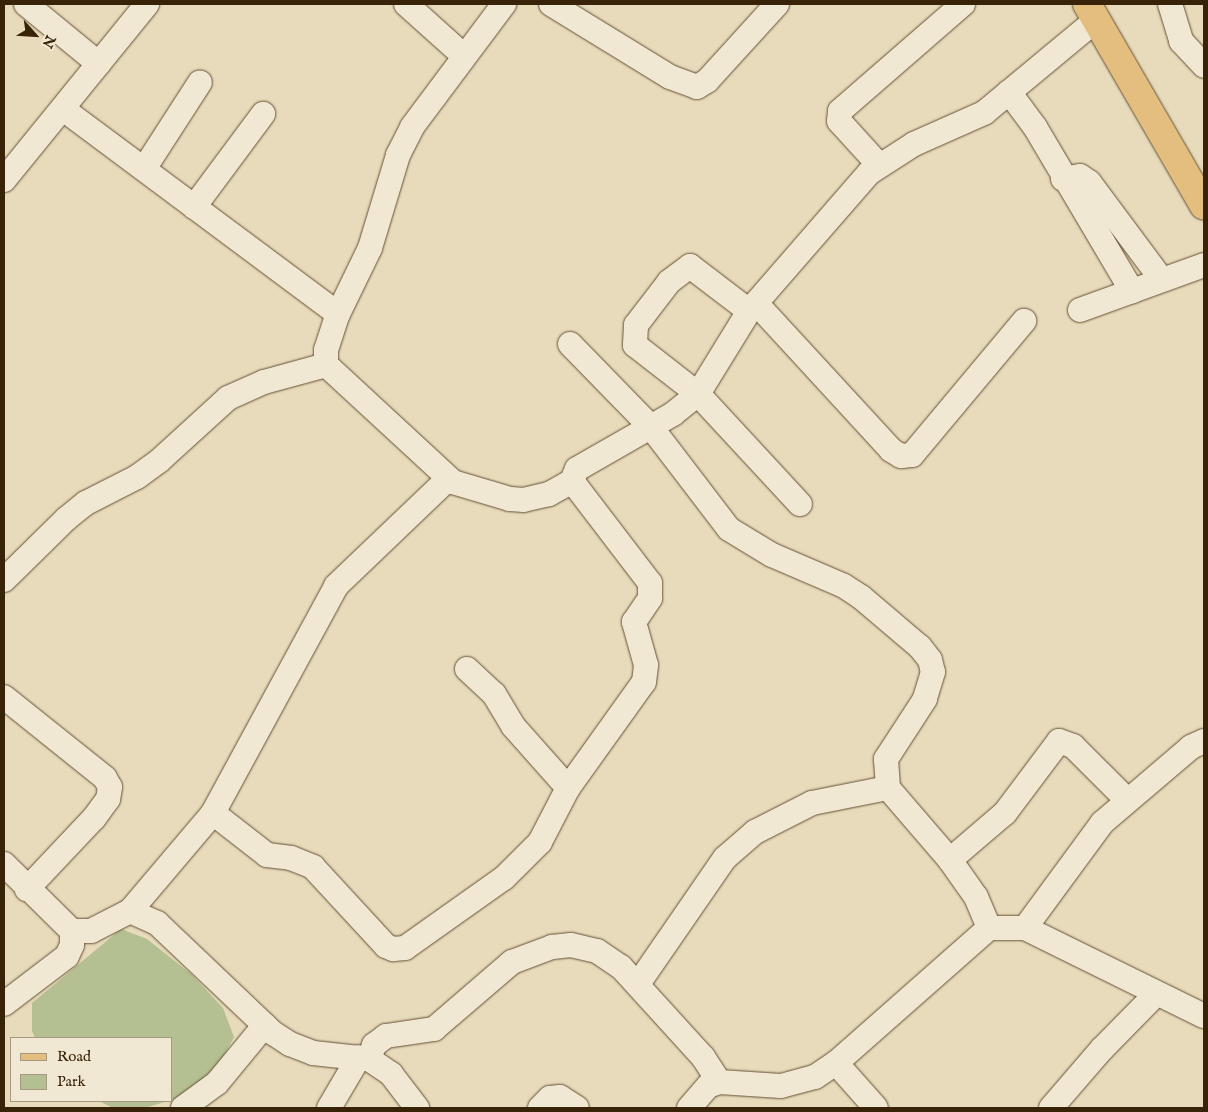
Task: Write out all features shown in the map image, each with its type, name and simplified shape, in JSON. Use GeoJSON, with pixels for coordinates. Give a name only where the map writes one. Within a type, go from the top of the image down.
{"type":"FeatureCollection","features":[{"type":"Feature","properties":{"kind":"main road"},"geometry":{"type":"LineString","coordinates":[[1091,12],[1204,206]]}},
{"type":"Feature","properties":{"kind":"street"},"geometry":{"type":"LineString","coordinates":[[26,4],[99,64]]}},
{"type":"Feature","properties":{"kind":"street"},"geometry":{"type":"LineString","coordinates":[[4,180],[147,4]]}},
{"type":"Feature","properties":{"kind":"street"},"geometry":{"type":"LineString","coordinates":[[406,4],[464,56]]}},
{"type":"Feature","properties":{"kind":"street"},"geometry":{"type":"LineString","coordinates":[[504,4],[412,128],[402,148],[370,248],[338,314],[326,350],[326,366],[448,479],[510,499],[538,498],[571,483],[577,469],[651,427],[698,394],[753,307],[879,165],[914,144],[984,113],[1009,92],[1091,12]]}},
{"type":"Feature","properties":{"kind":"street"},"geometry":{"type":"LineString","coordinates":[[551,4],[670,77],[697,87],[707,81],[777,4]]}},
{"type":"Feature","properties":{"kind":"street"},"geometry":{"type":"LineString","coordinates":[[879,165],[838,121],[840,111],[963,4]]}},
{"type":"Feature","properties":{"kind":"street"},"geometry":{"type":"LineString","coordinates":[[1170,4],[1181,41],[1204,66]]}},
{"type":"Feature","properties":{"kind":"street"},"geometry":{"type":"LineString","coordinates":[[144,169],[200,82]]}},
{"type":"Feature","properties":{"kind":"street"},"geometry":{"type":"LineString","coordinates":[[1009,92],[1035,127],[1063,179],[1132,291]]}},
{"type":"Feature","properties":{"kind":"street"},"geometry":{"type":"LineString","coordinates":[[63,109],[338,314]]}},
{"type":"Feature","properties":{"kind":"street"},"geometry":{"type":"LineString","coordinates":[[194,207],[262,114]]}},
{"type":"Feature","properties":{"kind":"street"},"geometry":{"type":"LineString","coordinates":[[1063,179],[1080,176],[1089,182],[1162,280]]}},
{"type":"Feature","properties":{"kind":"street"},"geometry":{"type":"LineString","coordinates":[[1080,310],[1204,265]]}},
{"type":"Feature","properties":{"kind":"street"},"geometry":{"type":"LineString","coordinates":[[800,504],[698,394],[635,345],[636,325],[668,282],[690,266],[753,307],[891,450],[901,456],[912,455],[1024,321]]}},
{"type":"Feature","properties":{"kind":"street"},"geometry":{"type":"LineString","coordinates":[[570,344],[651,427],[729,529],[772,555],[844,586],[861,597],[920,647],[930,660],[933,672],[925,699],[886,759],[888,788],[950,860],[976,897],[989,928]]}},
{"type":"Feature","properties":{"kind":"street"},"geometry":{"type":"LineString","coordinates":[[4,580],[66,519],[86,503],[137,477],[159,461],[228,398],[264,382],[326,366]]}},
{"type":"Feature","properties":{"kind":"street"},"geometry":{"type":"LineString","coordinates":[[4,864],[72,931],[91,931],[130,911],[213,813],[336,586],[448,479]]}},
{"type":"Feature","properties":{"kind":"street"},"geometry":{"type":"LineString","coordinates":[[213,813],[267,855],[291,858],[313,867],[386,946],[400,949],[504,878],[528,855],[549,827],[568,788],[644,682],[646,665],[634,622],[651,590],[643,571],[571,483]]}},
{"type":"Feature","properties":{"kind":"street"},"geometry":{"type":"LineString","coordinates":[[467,669],[494,694],[513,726],[568,788]]}},
{"type":"Feature","properties":{"kind":"street"},"geometry":{"type":"LineString","coordinates":[[4,697],[105,778],[110,787],[108,799],[94,818],[28,889]]}},
{"type":"Feature","properties":{"kind":"street"},"geometry":{"type":"LineString","coordinates":[[950,860],[1006,813],[1059,741],[1073,746],[1126,799]]}},
{"type":"Feature","properties":{"kind":"street"},"geometry":{"type":"LineString","coordinates":[[1025,928],[1083,846],[1126,799],[1191,747],[1204,741]]}},
{"type":"Feature","properties":{"kind":"street"},"geometry":{"type":"LineString","coordinates":[[638,984],[725,858],[755,832],[812,803],[888,788]]}},
{"type":"Feature","properties":{"kind":"street"},"geometry":{"type":"LineString","coordinates":[[130,911],[157,924],[174,937],[265,1025],[301,1050],[364,1058],[391,1074],[417,1108]]}},
{"type":"Feature","properties":{"kind":"street"},"geometry":{"type":"LineString","coordinates":[[689,1108],[708,1086],[718,1082],[795,1085],[815,1077],[836,1063],[989,928],[1025,928],[1204,1016]]}},
{"type":"Feature","properties":{"kind":"street"},"geometry":{"type":"LineString","coordinates":[[4,1004],[67,956],[72,945],[72,931]]}},
{"type":"Feature","properties":{"kind":"street"},"geometry":{"type":"LineString","coordinates":[[329,1108],[379,1040],[434,1029],[500,970],[526,956],[552,947],[571,945],[597,951],[621,967],[703,1057],[718,1082]]}},
{"type":"Feature","properties":{"kind":"street"},"geometry":{"type":"LineString","coordinates":[[1051,1108],[1102,1048],[1157,993]]}},
{"type":"Feature","properties":{"kind":"street"},"geometry":{"type":"LineString","coordinates":[[183,1108],[217,1083],[265,1025]]}},
{"type":"Feature","properties":{"kind":"street"},"geometry":{"type":"LineString","coordinates":[[836,1063],[876,1108]]}},
{"type":"Feature","properties":{"kind":"street"},"geometry":{"type":"LineString","coordinates":[[540,1108],[550,1098],[560,1097],[577,1108]]}},
{"type":"Feature","properties":{"kind":"green space"},"geometry":{"type":"Polygon","coordinates":[[[121,929],[147,939],[191,974],[223,1008],[234,1037],[220,1063],[185,1095],[172,1100],[172,1037],[35,1037],[32,1031],[32,1003],[121,929]]]}},
{"type":"Feature","properties":{"kind":"green space"},"geometry":{"type":"Polygon","coordinates":[[[101,1102],[165,1102],[145,1108],[113,1108],[101,1102]]]}}]}
